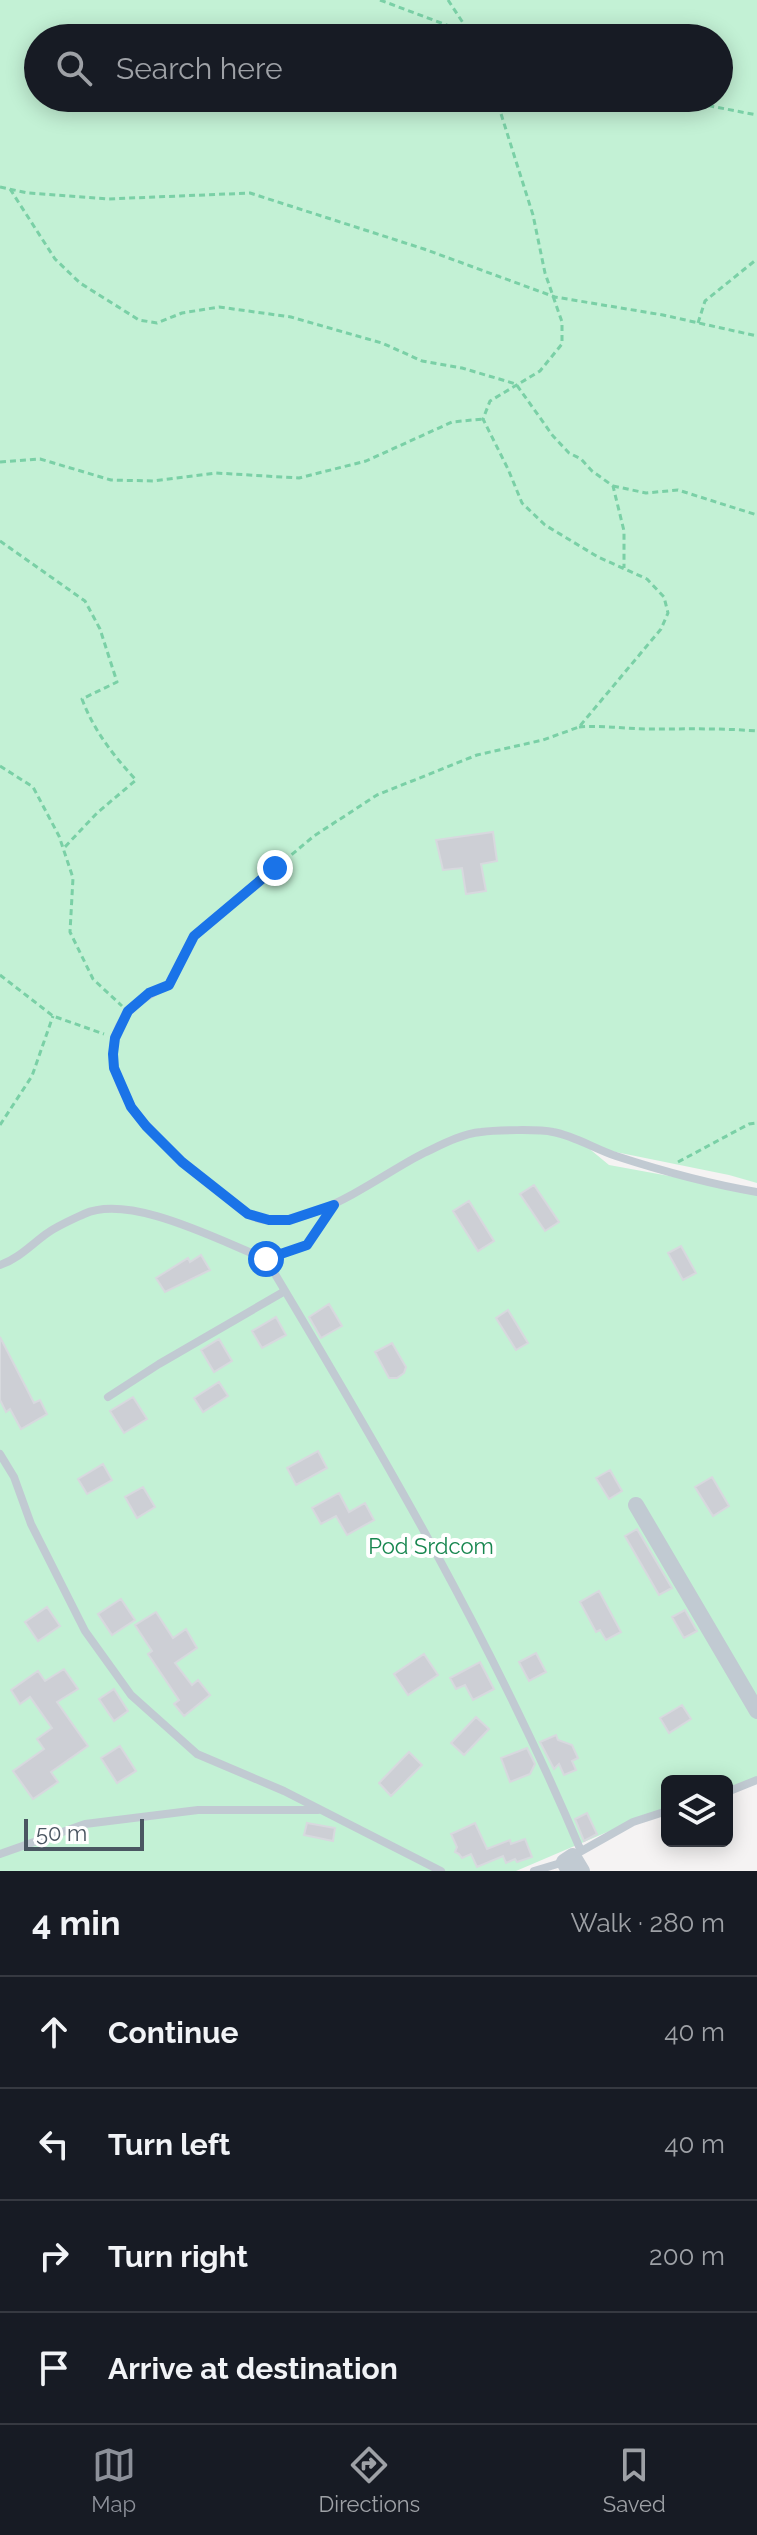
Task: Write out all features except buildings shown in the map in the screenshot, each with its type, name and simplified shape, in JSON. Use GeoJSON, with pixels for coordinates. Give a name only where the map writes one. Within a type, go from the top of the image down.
{"type":"FeatureCollection","features":[{"type":"Feature","properties":{"kind":"street"},"geometry":{"type":"LineString","coordinates":[[636,1505],[757,1711]]}},
{"type":"Feature","properties":{"kind":"lane"},"geometry":{"type":"LineString","coordinates":[[169,985],[149,993],[128,1011],[115,1038],[114,1068],[131,1107],[146,1126],[182,1162],[248,1214],[269,1220],[289,1220],[334,1205],[400,1165],[447,1142],[479,1132],[553,1132],[616,1156],[723,1186],[757,1192]]}},
{"type":"Feature","properties":{"kind":"lane"},"geometry":{"type":"LineString","coordinates":[[266,1259],[307,1245],[334,1205]]}},
{"type":"Feature","properties":{"kind":"lane"},"geometry":{"type":"LineString","coordinates":[[0,1265],[10,1262],[49,1232],[87,1212],[110,1207],[157,1216],[266,1259],[379,1447],[462,1600],[555,1788],[574,1862]]}},
{"type":"Feature","properties":{"kind":"lane"},"geometry":{"type":"LineString","coordinates":[[108,1397],[285,1291]]}},
{"type":"Feature","properties":{"kind":"lane"},"geometry":{"type":"LineString","coordinates":[[0,1454],[14,1477],[31,1524],[85,1631],[131,1695],[197,1754],[284,1791],[441,1871]]}},
{"type":"Feature","properties":{"kind":"lane"},"geometry":{"type":"LineString","coordinates":[[733,1790],[757,1780]]}},
{"type":"Feature","properties":{"kind":"lane"},"geometry":{"type":"LineString","coordinates":[[0,1854],[85,1824],[198,1810],[319,1811]]}},
{"type":"Feature","properties":{"kind":"lane"},"geometry":{"type":"LineString","coordinates":[[534,1871],[574,1862],[633,1822],[661,1813]]}},
{"type":"Feature","properties":{"kind":"path"},"geometry":{"type":"LineString","coordinates":[[380,0],[441,24]]}},
{"type":"Feature","properties":{"kind":"path"},"geometry":{"type":"LineString","coordinates":[[448,0],[464,24]]}},
{"type":"Feature","properties":{"kind":"path"},"geometry":{"type":"LineString","coordinates":[[733,110],[757,115]]}},
{"type":"Feature","properties":{"kind":"path"},"geometry":{"type":"LineString","coordinates":[[500,112],[533,215],[545,273],[562,322],[562,344],[540,371],[490,401],[483,419],[522,503],[545,525],[598,557],[647,579],[664,597],[668,613],[646,650],[579,727]]}},
{"type":"Feature","properties":{"kind":"path"},"geometry":{"type":"LineString","coordinates":[[0,187],[28,193],[108,199],[250,193],[424,249],[555,297],[757,336]]}},
{"type":"Feature","properties":{"kind":"path"},"geometry":{"type":"LineString","coordinates":[[10,189],[55,259],[80,283],[139,320],[157,323],[182,313],[219,307],[291,317],[382,343],[422,361],[462,368],[516,384],[569,453],[581,459],[613,486],[646,493],[678,490],[757,515]]}},
{"type":"Feature","properties":{"kind":"path"},"geometry":{"type":"LineString","coordinates":[[698,323],[705,301],[757,259]]}},
{"type":"Feature","properties":{"kind":"path"},"geometry":{"type":"LineString","coordinates":[[0,462],[40,459],[111,480],[153,481],[216,473],[299,478],[366,461],[452,422],[483,419]]}},
{"type":"Feature","properties":{"kind":"path"},"geometry":{"type":"LineString","coordinates":[[613,486],[624,531],[624,569]]}},
{"type":"Feature","properties":{"kind":"path"},"geometry":{"type":"LineString","coordinates":[[0,541],[85,601],[100,629],[117,682],[82,699],[90,721],[115,757],[136,780],[97,813],[63,849]]}},
{"type":"Feature","properties":{"kind":"path"},"geometry":{"type":"LineString","coordinates":[[169,985],[194,936],[314,836],[377,795],[477,755],[543,740],[579,727],[603,725],[644,729],[728,728],[757,731]]}},
{"type":"Feature","properties":{"kind":"path"},"geometry":{"type":"LineString","coordinates":[[0,766],[33,787],[63,849],[73,878],[70,932],[93,979],[128,1011]]}},
{"type":"Feature","properties":{"kind":"path"},"geometry":{"type":"LineString","coordinates":[[0,975],[53,1016],[115,1038]]}},
{"type":"Feature","properties":{"kind":"path"},"geometry":{"type":"LineString","coordinates":[[0,1125],[32,1076],[53,1016]]}},
{"type":"Feature","properties":{"kind":"path"},"geometry":{"type":"LineString","coordinates":[[664,1170],[749,1124],[757,1123]]}},
{"type":"Feature","properties":{"kind":"green space","name":"Pod Srdcom"},"geometry":{"type":"Polygon","coordinates":[[[0,0],[757,0],[757,1183],[586,1146],[609,1165],[757,1192],[757,1780],[733,1790],[733,1775],[661,1775],[661,1814],[619,1827],[516,1871],[0,1871],[0,0]],[[492,832],[437,840],[443,870],[462,868],[485,891],[481,864],[497,860],[492,832]]]}},
{"type":"Feature","properties":{"kind":"route"},"geometry":{"type":"LineString","coordinates":[[266,1259],[307,1245],[334,1205],[289,1220],[269,1220],[248,1214],[182,1162],[146,1126],[121,1088],[114,1068],[113,1046],[128,1011],[149,993],[169,985],[194,936],[275,868]]}}]}
